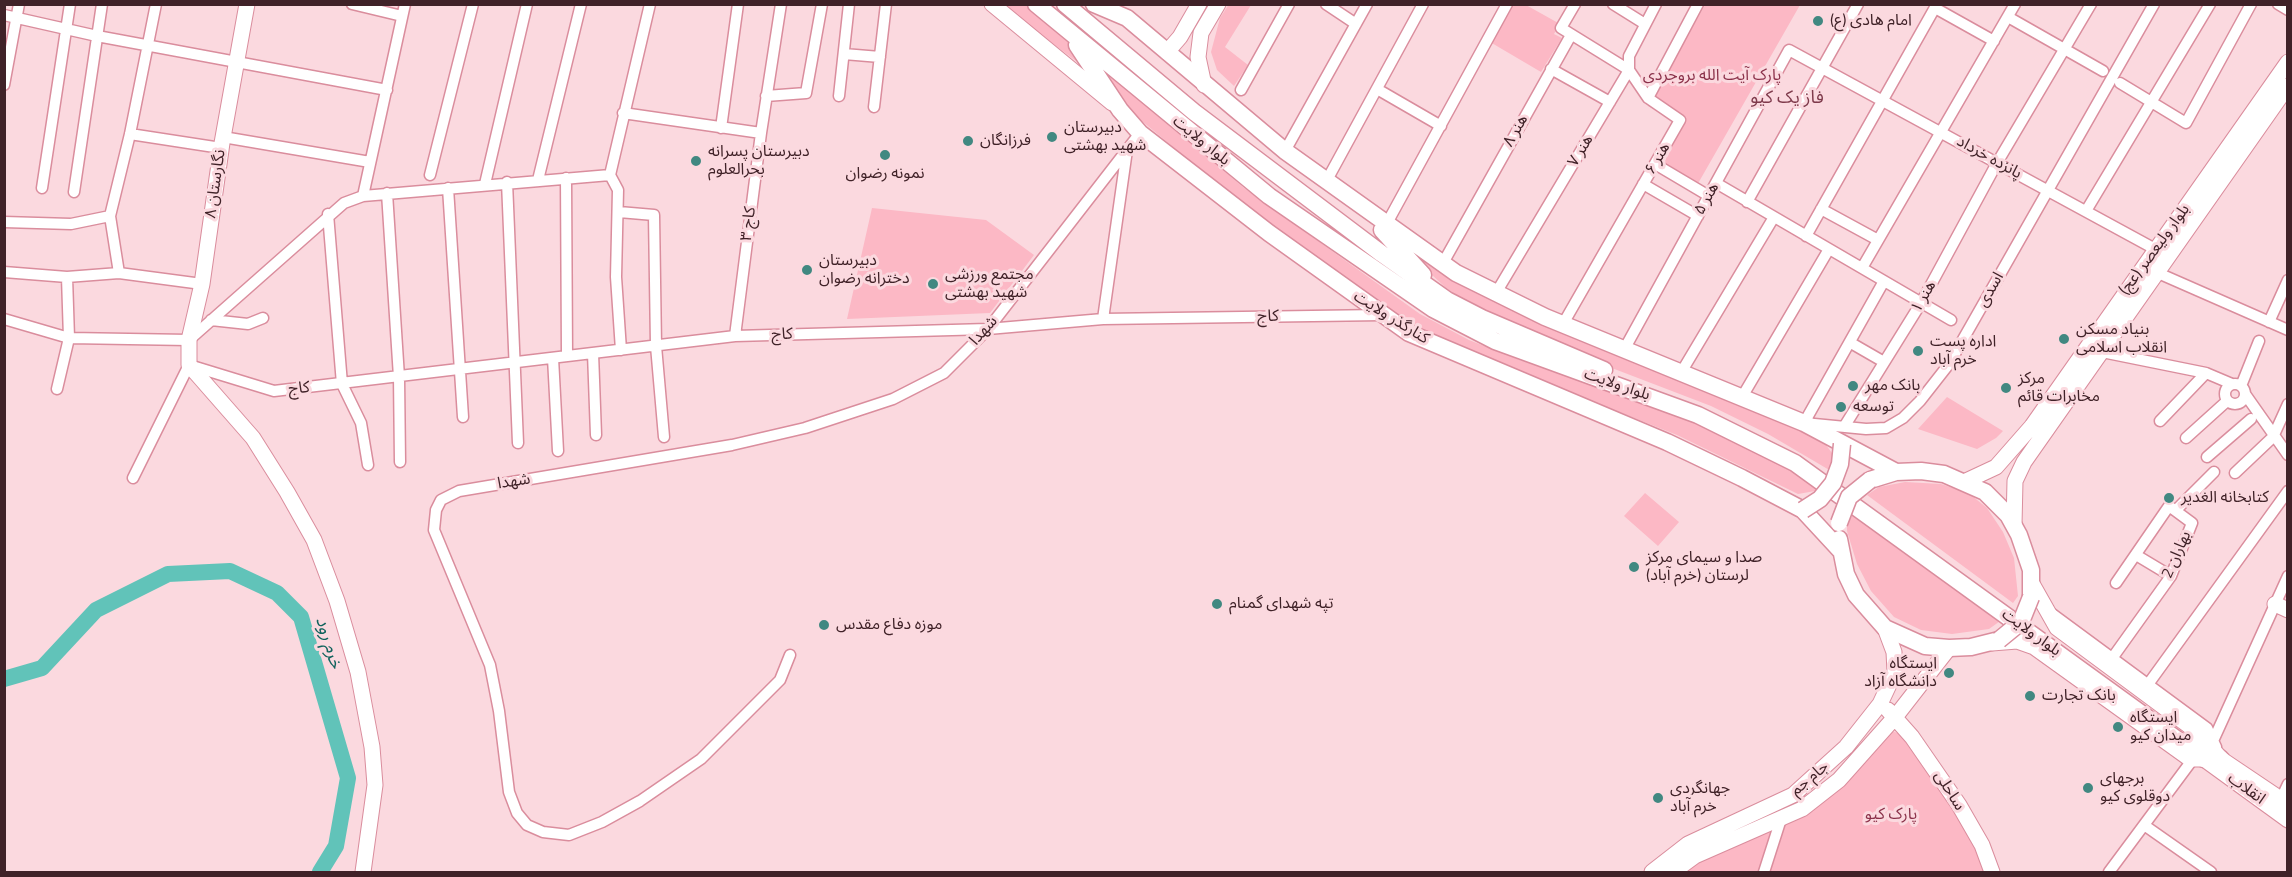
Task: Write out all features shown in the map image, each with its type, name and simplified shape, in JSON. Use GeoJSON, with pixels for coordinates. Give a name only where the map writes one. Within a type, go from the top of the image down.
{"type":"FeatureCollection","features":[{"type":"Feature","properties":{"kind":"main road","name":"نگارستان ۸"},"geometry":{"type":"LineString","coordinates":[[189,365],[189,340],[202,284],[222,143],[248,4]]}},
{"type":"Feature","properties":{"kind":"main road","name":"کنارگذر ولایت"},"geometry":{"type":"LineString","coordinates":[[992,4],[1120,110],[1140,133],[1269,233],[1409,333],[1667,442],[1803,510],[1840,550]]}},
{"type":"Feature","properties":{"kind":"main road","name":"بلوار ولایت"},"geometry":{"type":"LineString","coordinates":[[1036,4],[1269,196],[1433,309],[1496,341],[1698,414],[1795,463],[2199,759]]}},
{"type":"Feature","properties":{"kind":"main road","name":"بلوار ولایت"},"geometry":{"type":"LineString","coordinates":[[1065,4],[1204,119],[1382,254],[1447,300],[1482,318],[1726,417],[1803,458],[2221,759]]}},
{"type":"Feature","properties":{"kind":"main road"},"geometry":{"type":"LineString","coordinates":[[1094,4],[1127,18]]}},
{"type":"Feature","properties":{"kind":"main road"},"geometry":{"type":"LineString","coordinates":[[1167,52],[1199,4]]}},
{"type":"Feature","properties":{"kind":"main road"},"geometry":{"type":"LineString","coordinates":[[1204,85],[1198,57],[1201,33],[1218,4]]}},
{"type":"Feature","properties":{"kind":"main road"},"geometry":{"type":"LineString","coordinates":[[1113,5],[1204,85],[1285,151],[1386,225],[1443,263],[1496,293],[1563,324],[1804,423],[1896,472]]}},
{"type":"Feature","properties":{"kind":"main road"},"geometry":{"type":"LineString","coordinates":[[1191,18],[1195,28],[1204,27]]}},
{"type":"Feature","properties":{"kind":"main road"},"geometry":{"type":"LineString","coordinates":[[1069,31],[1120,110]]}},
{"type":"Feature","properties":{"kind":"main road","name":"بلوار ولیعصر (عج)"},"geometry":{"type":"LineString","coordinates":[[2240,143],[2288,62]]}},
{"type":"Feature","properties":{"kind":"main road","name":"بلوار ولیعصر (عج)"},"geometry":{"type":"LineString","coordinates":[[1965,481],[1996,467],[2032,426],[2155,249],[2288,86]]}},
{"type":"Feature","properties":{"kind":"main road","name":"بلوار ولیعصر (عج)"},"geometry":{"type":"LineString","coordinates":[[2014,525],[2015,481],[2024,462],[2158,273],[2224,164]]}},
{"type":"Feature","properties":{"kind":"main road"},"geometry":{"type":"LineString","coordinates":[[1370,213],[1378,227],[1447,300]]}},
{"type":"Feature","properties":{"kind":"main road"},"geometry":{"type":"LineString","coordinates":[[189,365],[253,438],[287,492],[314,540],[337,601],[358,672],[372,747],[375,785],[363,873]]}},
{"type":"Feature","properties":{"kind":"main road"},"geometry":{"type":"LineString","coordinates":[[1803,510],[1820,499],[1833,483],[1840,464],[1842,444]]}},
{"type":"Feature","properties":{"kind":"main road"},"geometry":{"type":"LineString","coordinates":[[1996,467],[2001,474],[2015,481]]}},
{"type":"Feature","properties":{"kind":"main road"},"geometry":{"type":"LineString","coordinates":[[1896,472],[1944,474],[1965,481],[1993,499],[2014,525],[2028,558],[2035,596],[2021,622],[1993,642],[1948,648],[1925,646],[1885,628],[1856,595],[1840,550],[1839,523],[1849,497],[1870,480],[1896,472]]}},
{"type":"Feature","properties":{"kind":"main road","name":"انقلاب"},"geometry":{"type":"LineString","coordinates":[[2035,596],[2057,628],[2200,734],[2221,759],[2284,802]]}},
{"type":"Feature","properties":{"kind":"main road","name":"جام جم"},"geometry":{"type":"LineString","coordinates":[[1652,873],[1688,844],[1793,795],[1846,747],[1880,704],[1895,672],[1894,652],[1885,628]]}},
{"type":"Feature","properties":{"kind":"main road","name":"انقلاب"},"geometry":{"type":"LineString","coordinates":[[1993,642],[2017,641],[2034,647],[2190,759],[2199,759],[2288,820]]}},
{"type":"Feature","properties":{"kind":"main road","name":"جام جم"},"geometry":{"type":"LineString","coordinates":[[1673,873],[1704,852],[1802,808],[1839,780],[1896,716],[1948,648]]}},
{"type":"Feature","properties":{"kind":"main road","name":"ساحلی"},"geometry":{"type":"LineString","coordinates":[[1880,704],[1896,716],[1959,805],[1982,845],[1992,873]]}},
{"type":"Feature","properties":{"kind":"street"},"geometry":{"type":"LineString","coordinates":[[4,85],[19,4]]}},
{"type":"Feature","properties":{"kind":"street"},"geometry":{"type":"LineString","coordinates":[[42,188],[70,4]]}},
{"type":"Feature","properties":{"kind":"street"},"geometry":{"type":"LineString","coordinates":[[74,192],[102,4]]}},
{"type":"Feature","properties":{"kind":"street"},"geometry":{"type":"LineString","coordinates":[[119,273],[110,216],[130,134],[156,4]]}},
{"type":"Feature","properties":{"kind":"street"},"geometry":{"type":"LineString","coordinates":[[352,4],[404,10],[363,196]]}},
{"type":"Feature","properties":{"kind":"street"},"geometry":{"type":"LineString","coordinates":[[430,175],[473,4]]}},
{"type":"Feature","properties":{"kind":"street"},"geometry":{"type":"LineString","coordinates":[[485,184],[527,4]]}},
{"type":"Feature","properties":{"kind":"street"},"geometry":{"type":"LineString","coordinates":[[538,180],[581,4]]}},
{"type":"Feature","properties":{"kind":"street"},"geometry":{"type":"LineString","coordinates":[[621,350],[616,277],[618,190],[610,175],[622,113],[650,4]]}},
{"type":"Feature","properties":{"kind":"street"},"geometry":{"type":"LineString","coordinates":[[721,128],[738,4]]}},
{"type":"Feature","properties":{"kind":"street","name":"کاج ۳"},"geometry":{"type":"LineString","coordinates":[[735,336],[760,134],[782,4]]}},
{"type":"Feature","properties":{"kind":"street"},"geometry":{"type":"LineString","coordinates":[[766,96],[806,93],[822,4]]}},
{"type":"Feature","properties":{"kind":"street"},"geometry":{"type":"LineString","coordinates":[[839,96],[849,4]]}},
{"type":"Feature","properties":{"kind":"street"},"geometry":{"type":"LineString","coordinates":[[874,106],[886,4]]}},
{"type":"Feature","properties":{"kind":"street"},"geometry":{"type":"LineString","coordinates":[[1241,90],[1289,4]]}},
{"type":"Feature","properties":{"kind":"street"},"geometry":{"type":"LineString","coordinates":[[1326,4],[1356,24]]}},
{"type":"Feature","properties":{"kind":"street"},"geometry":{"type":"LineString","coordinates":[[1285,151],[1367,4]]}},
{"type":"Feature","properties":{"kind":"street"},"geometry":{"type":"LineString","coordinates":[[1327,180],[1423,4]]}},
{"type":"Feature","properties":{"kind":"street"},"geometry":{"type":"LineString","coordinates":[[1575,4],[1561,28],[1629,70],[1648,98],[1698,4]]}},
{"type":"Feature","properties":{"kind":"street"},"geometry":{"type":"LineString","coordinates":[[1613,4],[1645,24]]}},
{"type":"Feature","properties":{"kind":"street","name":"هنر ۷"},"geometry":{"type":"LineString","coordinates":[[1496,293],[1629,70],[1629,56],[1656,4]]}},
{"type":"Feature","properties":{"kind":"street"},"geometry":{"type":"LineString","coordinates":[[1747,202],[1858,4]]}},
{"type":"Feature","properties":{"kind":"street"},"geometry":{"type":"LineString","coordinates":[[1862,268],[1939,131],[2015,4]]}},
{"type":"Feature","properties":{"kind":"street","name":"هنر ۱"},"geometry":{"type":"LineString","coordinates":[[1844,427],[1921,303],[1997,163],[2066,50],[2091,4]]}},
{"type":"Feature","properties":{"kind":"street","name":"اسدی"},"geometry":{"type":"LineString","coordinates":[[1804,423],[1887,428],[1903,418],[1920,400],[1949,364],[2154,4]]}},
{"type":"Feature","properties":{"kind":"street"},"geometry":{"type":"LineString","coordinates":[[2086,212],[2210,4]]}},
{"type":"Feature","properties":{"kind":"street"},"geometry":{"type":"LineString","coordinates":[[2120,83],[2186,123],[2250,4]]}},
{"type":"Feature","properties":{"kind":"street"},"geometry":{"type":"LineString","coordinates":[[2278,4],[2288,9]]}},
{"type":"Feature","properties":{"kind":"street"},"geometry":{"type":"LineString","coordinates":[[1386,225],[1504,6]]}},
{"type":"Feature","properties":{"kind":"street"},"geometry":{"type":"LineString","coordinates":[[1806,236],[1881,99],[1936,6],[1994,41]]}},
{"type":"Feature","properties":{"kind":"street"},"geometry":{"type":"LineString","coordinates":[[4,15],[66,27],[97,36],[236,60],[387,90]]}},
{"type":"Feature","properties":{"kind":"street"},"geometry":{"type":"LineString","coordinates":[[2008,16],[2103,71]]}},
{"type":"Feature","properties":{"kind":"street","name":"هنر ۸"},"geometry":{"type":"LineString","coordinates":[[1443,263],[1571,34]]}},
{"type":"Feature","properties":{"kind":"street","name":"پانزده خرداد"},"geometry":{"type":"LineString","coordinates":[[1790,50],[2155,249]]}},
{"type":"Feature","properties":{"kind":"street","name":"هنر ۵"},"geometry":{"type":"LineString","coordinates":[[1625,348],[1790,50]]}},
{"type":"Feature","properties":{"kind":"street"},"geometry":{"type":"LineString","coordinates":[[844,54],[880,57]]}},
{"type":"Feature","properties":{"kind":"street"},"geometry":{"type":"LineString","coordinates":[[1551,69],[1610,102]]}},
{"type":"Feature","properties":{"kind":"street"},"geometry":{"type":"LineString","coordinates":[[1377,89],[1441,126]]}},
{"type":"Feature","properties":{"kind":"street","name":"هنر ۶"},"geometry":{"type":"LineString","coordinates":[[1563,324],[1680,120],[1648,98]]}},
{"type":"Feature","properties":{"kind":"street"},"geometry":{"type":"LineString","coordinates":[[622,113],[760,134]]}},
{"type":"Feature","properties":{"kind":"street","name":"شهدا"},"geometry":{"type":"LineString","coordinates":[[790,655],[780,681],[739,718],[701,759],[640,801],[602,822],[569,835],[543,832],[527,825],[517,813],[508,792],[499,711],[490,665],[434,530],[436,510],[441,500],[459,492],[732,445],[805,428],[893,399],[944,372],[988,329],[1140,133]]}},
{"type":"Feature","properties":{"kind":"street"},"geometry":{"type":"LineString","coordinates":[[130,134],[370,162]]}},
{"type":"Feature","properties":{"kind":"street"},"geometry":{"type":"LineString","coordinates":[[1104,320],[1127,149]]}},
{"type":"Feature","properties":{"kind":"street"},"geometry":{"type":"LineString","coordinates":[[1655,164],[1709,196]]}},
{"type":"Feature","properties":{"kind":"street"},"geometry":{"type":"LineString","coordinates":[[4,319],[69,338],[189,340],[328,214],[344,203],[363,196],[387,193],[610,175]]}},
{"type":"Feature","properties":{"kind":"street"},"geometry":{"type":"LineString","coordinates":[[566,178],[567,356]]}},
{"type":"Feature","properties":{"kind":"street"},"geometry":{"type":"LineString","coordinates":[[507,182],[518,442]]}},
{"type":"Feature","properties":{"kind":"street"},"geometry":{"type":"LineString","coordinates":[[1716,183],[1951,320]]}},
{"type":"Feature","properties":{"kind":"street"},"geometry":{"type":"LineString","coordinates":[[1643,184],[1698,216]]}},
{"type":"Feature","properties":{"kind":"street"},"geometry":{"type":"LineString","coordinates":[[448,188],[463,417]]}},
{"type":"Feature","properties":{"kind":"street"},"geometry":{"type":"LineString","coordinates":[[387,193],[399,376],[400,462]]}},
{"type":"Feature","properties":{"kind":"street"},"geometry":{"type":"LineString","coordinates":[[1821,209],[1878,240]]}},
{"type":"Feature","properties":{"kind":"street"},"geometry":{"type":"LineString","coordinates":[[619,212],[654,215],[656,346],[664,437]]}},
{"type":"Feature","properties":{"kind":"street"},"geometry":{"type":"LineString","coordinates":[[328,214],[342,384],[361,423],[368,465]]}},
{"type":"Feature","properties":{"kind":"street"},"geometry":{"type":"LineString","coordinates":[[4,222],[71,224],[110,216]]}},
{"type":"Feature","properties":{"kind":"street"},"geometry":{"type":"LineString","coordinates":[[1682,371],[1774,217]]}},
{"type":"Feature","properties":{"kind":"street"},"geometry":{"type":"LineString","coordinates":[[1742,397],[1829,249]]}},
{"type":"Feature","properties":{"kind":"street"},"geometry":{"type":"LineString","coordinates":[[4,272],[67,277],[119,273],[202,284]]}},
{"type":"Feature","properties":{"kind":"street"},"geometry":{"type":"LineString","coordinates":[[2158,273],[2288,330]]}},
{"type":"Feature","properties":{"kind":"street"},"geometry":{"type":"LineString","coordinates":[[57,389],[69,338],[67,277]]}},
{"type":"Feature","properties":{"kind":"street"},"geometry":{"type":"LineString","coordinates":[[2269,322],[2288,280]]}},
{"type":"Feature","properties":{"kind":"street"},"geometry":{"type":"LineString","coordinates":[[1804,423],[1884,281]]}},
{"type":"Feature","properties":{"kind":"street","name":"کاج"},"geometry":{"type":"LineString","coordinates":[[189,365],[274,391],[735,336],[988,329],[1104,320],[1383,315]]}},
{"type":"Feature","properties":{"kind":"street"},"geometry":{"type":"LineString","coordinates":[[211,320],[248,324],[263,318]]}},
{"type":"Feature","properties":{"kind":"street"},"geometry":{"type":"LineString","coordinates":[[2228,401],[2240,403],[2239,388],[2259,341]]}},
{"type":"Feature","properties":{"kind":"street"},"geometry":{"type":"LineString","coordinates":[[1851,343],[1884,362]]}},
{"type":"Feature","properties":{"kind":"street"},"geometry":{"type":"LineString","coordinates":[[2102,352],[2135,361],[2206,373],[2239,388],[2288,455]]}},
{"type":"Feature","properties":{"kind":"street"},"geometry":{"type":"LineString","coordinates":[[593,353],[596,435]]}},
{"type":"Feature","properties":{"kind":"street"},"geometry":{"type":"LineString","coordinates":[[553,358],[558,451]]}},
{"type":"Feature","properties":{"kind":"street"},"geometry":{"type":"LineString","coordinates":[[133,478],[189,365]]}},
{"type":"Feature","properties":{"kind":"street"},"geometry":{"type":"LineString","coordinates":[[2206,373],[2228,401],[2273,437]]}},
{"type":"Feature","properties":{"kind":"street"},"geometry":{"type":"LineString","coordinates":[[2160,421],[2206,373]]}},
{"type":"Feature","properties":{"kind":"street"},"geometry":{"type":"LineString","coordinates":[[2228,401],[2225,391],[2239,388]]}},
{"type":"Feature","properties":{"kind":"street"},"geometry":{"type":"LineString","coordinates":[[2186,438],[2228,401]]}},
{"type":"Feature","properties":{"kind":"street"},"geometry":{"type":"LineString","coordinates":[[2235,473],[2273,437],[2288,404]]}},
{"type":"Feature","properties":{"kind":"street"},"geometry":{"type":"LineString","coordinates":[[2207,457],[2251,419]]}},
{"type":"Feature","properties":{"kind":"street"},"geometry":{"type":"LineString","coordinates":[[2176,510],[2214,472]]}},
{"type":"Feature","properties":{"kind":"street"},"geometry":{"type":"LineString","coordinates":[[2149,683],[2288,491]]}},
{"type":"Feature","properties":{"kind":"street","name":"بهاران 2"},"geometry":{"type":"LineString","coordinates":[[2112,657],[2170,576],[2192,523],[2169,506],[2116,583]]}},
{"type":"Feature","properties":{"kind":"street"},"geometry":{"type":"LineString","coordinates":[[2136,555],[2170,576]]}},
{"type":"Feature","properties":{"kind":"street"},"geometry":{"type":"LineString","coordinates":[[2213,741],[2282,607],[2288,576]]}},
{"type":"Feature","properties":{"kind":"street"},"geometry":{"type":"LineString","coordinates":[[2035,596],[2207,728],[2221,759]]}},
{"type":"Feature","properties":{"kind":"street"},"geometry":{"type":"LineString","coordinates":[[2109,873],[2144,825],[2199,759]]}},
{"type":"Feature","properties":{"kind":"street"},"geometry":{"type":"LineString","coordinates":[[2284,802],[2288,784]]}},
{"type":"Feature","properties":{"kind":"street"},"geometry":{"type":"LineString","coordinates":[[1764,873],[1781,819]]}},
{"type":"Feature","properties":{"kind":"street"},"geometry":{"type":"LineString","coordinates":[[2144,825],[2211,873]]}},
{"type":"Feature","properties":{"kind":"green space"},"geometry":{"type":"Polygon","coordinates":[[[1229,4],[1251,5],[1225,47],[1248,65],[1234,86],[1217,70],[1211,52],[1220,18],[1229,4]]]}},
{"type":"Feature","properties":{"kind":"green space"},"geometry":{"type":"Polygon","coordinates":[[[1002,5],[1027,5],[1063,32],[1101,80],[1002,5]]]}},
{"type":"Feature","properties":{"kind":"green space"},"geometry":{"type":"Polygon","coordinates":[[[1504,5],[1526,5],[1560,24],[1554,34],[1562,38],[1541,72],[1490,42],[1504,5]]]}},
{"type":"Feature","properties":{"kind":"green space","name":"پارک آیت الله بروجردی"},"geometry":{"type":"Polygon","coordinates":[[[1705,5],[1800,5],[1696,187],[1657,165],[1680,124],[1648,106],[1705,5]]]}},
{"type":"Feature","properties":{"kind":"green space"},"geometry":{"type":"Polygon","coordinates":[[[1106,70],[1244,188],[1420,314],[1469,340],[1520,360],[1660,406],[1744,442],[1821,486],[1815,491],[1798,494],[1677,435],[1418,332],[1232,196],[1119,102],[1106,70]]]}},
{"type":"Feature","properties":{"kind":"green space","name":"مجتمع ورزشی شهید بهشتی"},"geometry":{"type":"Polygon","coordinates":[[[872,208],[986,220],[1034,255],[990,313],[847,319],[872,208]]]}},
{"type":"Feature","properties":{"kind":"green space"},"geometry":{"type":"Polygon","coordinates":[[[1407,244],[1515,306],[1531,320],[1809,433],[1826,445],[1836,459],[1831,471],[1768,434],[1711,406],[1604,365],[1465,301],[1445,287],[1405,250],[1407,244]]]}},
{"type":"Feature","properties":{"kind":"green space"},"geometry":{"type":"Polygon","coordinates":[[[1947,397],[2003,431],[1977,449],[1918,429],[1947,397]]]}},
{"type":"Feature","properties":{"kind":"green space"},"geometry":{"type":"Polygon","coordinates":[[[1905,482],[1941,484],[1971,495],[1987,508],[2003,532],[2014,558],[2018,596],[2013,603],[1867,495],[1879,487],[1905,482]]]}},
{"type":"Feature","properties":{"kind":"green space"},"geometry":{"type":"Polygon","coordinates":[[[1645,493],[1679,522],[1658,546],[1624,516],[1645,493]]]}},
{"type":"Feature","properties":{"kind":"green space"},"geometry":{"type":"Polygon","coordinates":[[[1854,513],[2003,619],[1989,629],[1952,634],[1921,630],[1894,617],[1871,591],[1857,564],[1847,531],[1847,524],[1854,513]]]}},
{"type":"Feature","properties":{"kind":"green space","name":"پارک کیو"},"geometry":{"type":"Polygon","coordinates":[[[1890,730],[1902,735],[1931,770],[1970,834],[1986,872],[1681,872],[1698,859],[1803,814],[1890,730]]]}},
{"type":"Feature","properties":{"kind":"waterway","name":"خرم رود"},"geometry":{"type":"LineString","coordinates":[[4,679],[42,668],[96,610],[168,574],[230,571],[277,593],[301,617],[348,778],[336,846],[320,872]]}},
{"type":"Feature","properties":{"kind":"place","name":"امام هادی (ع)"},"geometry":{"type":"Point","coordinates":[1818,21]}},
{"type":"Feature","properties":{"kind":"place","name":"دبیرستان شهید بهشتی"},"geometry":{"type":"Point","coordinates":[1052,137]}},
{"type":"Feature","properties":{"kind":"place","name":"فرزانگان"},"geometry":{"type":"Point","coordinates":[968,141]}},
{"type":"Feature","properties":{"kind":"place","name":"نمونه رضوان"},"geometry":{"type":"Point","coordinates":[885,155]}},
{"type":"Feature","properties":{"kind":"place","name":"دبیرستان پسرانه بحرالعلوم"},"geometry":{"type":"Point","coordinates":[696,161]}},
{"type":"Feature","properties":{"kind":"place","name":"دبیرستان دخترانه رضوان"},"geometry":{"type":"Point","coordinates":[807,270]}},
{"type":"Feature","properties":{"kind":"place","name":"مجتمع ورزشی شهید بهشتی"},"geometry":{"type":"Point","coordinates":[933,284]}},
{"type":"Feature","properties":{"kind":"place","name":"بنیاد مسکن انقلاب اسلامی"},"geometry":{"type":"Point","coordinates":[2064,339]}},
{"type":"Feature","properties":{"kind":"place","name":"اداره پست خرم آباد"},"geometry":{"type":"Point","coordinates":[1918,351]}},
{"type":"Feature","properties":{"kind":"place","name":"بانک مهر"},"geometry":{"type":"Point","coordinates":[1853,386]}},
{"type":"Feature","properties":{"kind":"place","name":"مرکز مخابرات قائم"},"geometry":{"type":"Point","coordinates":[2006,388]}},
{"type":"Feature","properties":{"kind":"place","name":"توسعه"},"geometry":{"type":"Point","coordinates":[1841,407]}},
{"type":"Feature","properties":{"kind":"place","name":"کتابخانه الغدیر"},"geometry":{"type":"Point","coordinates":[2169,498]}},
{"type":"Feature","properties":{"kind":"place","name":"صدا و سیمای مرکز لرستان (خرم آباد)"},"geometry":{"type":"Point","coordinates":[1634,567]}},
{"type":"Feature","properties":{"kind":"place","name":"تپه شهدای گمنام"},"geometry":{"type":"Point","coordinates":[1217,604]}},
{"type":"Feature","properties":{"kind":"place","name":"موزه دفاع مقدس"},"geometry":{"type":"Point","coordinates":[824,625]}},
{"type":"Feature","properties":{"kind":"place","name":"ایستگاه دانشگاه آزاد"},"geometry":{"type":"Point","coordinates":[1949,673]}},
{"type":"Feature","properties":{"kind":"place","name":"بانک تجارت"},"geometry":{"type":"Point","coordinates":[2030,696]}},
{"type":"Feature","properties":{"kind":"place","name":"ایستگاه میدان کیو"},"geometry":{"type":"Point","coordinates":[2118,727]}},
{"type":"Feature","properties":{"kind":"place","name":"برجهای دوقلوی کیو"},"geometry":{"type":"Point","coordinates":[2088,788]}},
{"type":"Feature","properties":{"kind":"place","name":"جهانگردى خرم آباد"},"geometry":{"type":"Point","coordinates":[1658,798]}},
{"type":"Feature","properties":{"kind":"district","name":"فاز یک کیو"},"geometry":{"type":"Point","coordinates":[1787,99]}}]}
